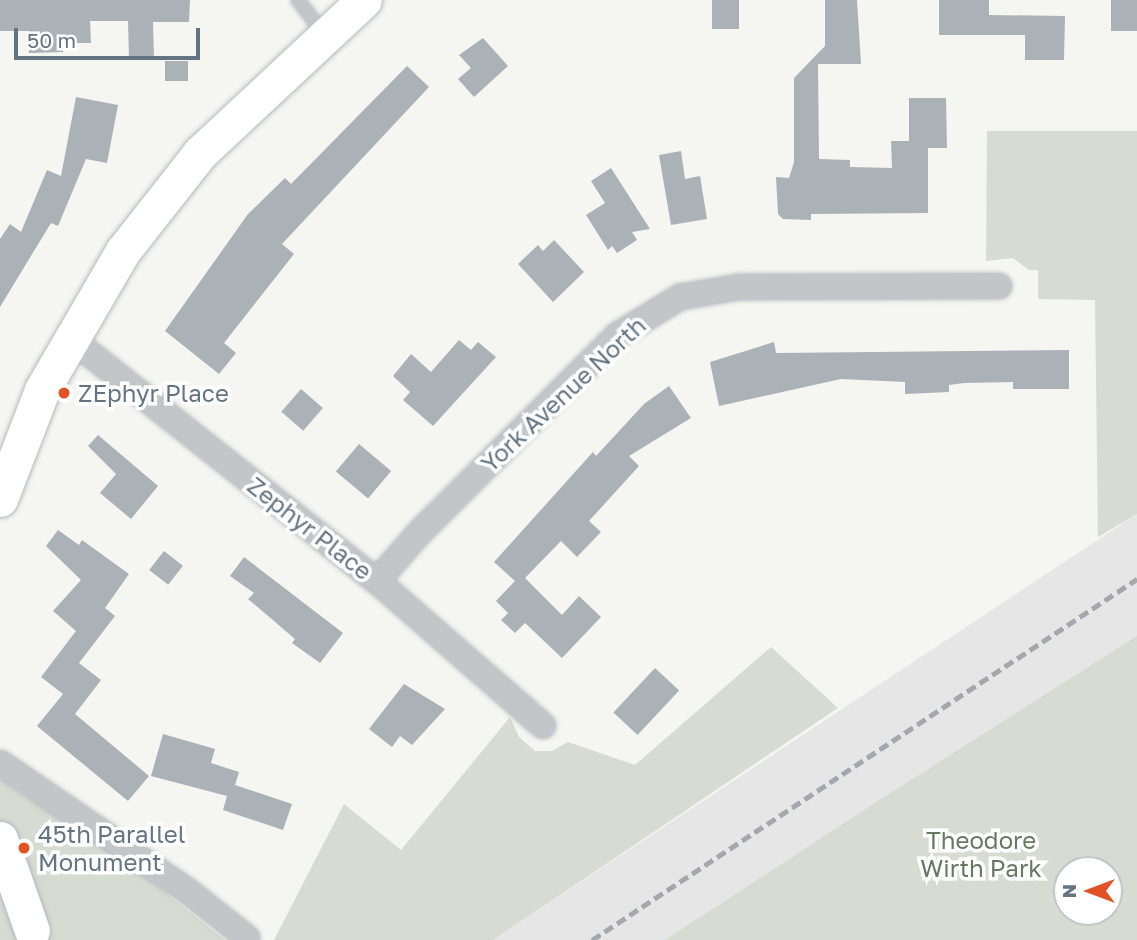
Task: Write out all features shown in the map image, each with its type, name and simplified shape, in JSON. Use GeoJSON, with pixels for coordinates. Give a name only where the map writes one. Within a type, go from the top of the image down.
{"type":"FeatureCollection","features":[{"type":"Feature","properties":{"kind":"street"},"geometry":{"type":"LineString","coordinates":[[0,499],[42,390],[123,251],[200,153],[364,0]]}},
{"type":"Feature","properties":{"kind":"street","name":"York Avenue North"},"geometry":{"type":"LineString","coordinates":[[377,581],[599,353],[635,321],[680,298],[739,287],[999,286]]}},
{"type":"Feature","properties":{"kind":"street","name":"Zephyr Place"},"geometry":{"type":"LineString","coordinates":[[70,338],[377,581],[543,726]]}},
{"type":"Feature","properties":{"kind":"street"},"geometry":{"type":"LineString","coordinates":[[0,763],[188,892],[247,939]]}},
{"type":"Feature","properties":{"kind":"street"},"geometry":{"type":"LineString","coordinates":[[0,839],[25,931]]}},
{"type":"Feature","properties":{"kind":"street"},"geometry":{"type":"LineString","coordinates":[[0,905],[25,931]]}},
{"type":"Feature","properties":{"kind":"lane"},"geometry":{"type":"LineString","coordinates":[[298,0],[325,35]]}},
{"type":"Feature","properties":{"kind":"shaded area"},"geometry":{"type":"Polygon","coordinates":[[[1137,514],[1137,651],[694,940],[493,940],[1137,514]]]}},
{"type":"Feature","properties":{"kind":"green space"},"geometry":{"type":"Polygon","coordinates":[[[987,131],[1137,131],[1137,514],[1098,537],[1095,300],[1038,299],[1038,270],[1029,270],[1013,258],[986,261],[987,131]]]}},
{"type":"Feature","properties":{"kind":"green space","name":"Theodore Wirth Park"},"geometry":{"type":"Polygon","coordinates":[[[1137,636],[1137,940],[665,940],[878,801],[1137,636]]]}},
{"type":"Feature","properties":{"kind":"green space"},"geometry":{"type":"Polygon","coordinates":[[[771,647],[838,708],[493,940],[274,940],[344,804],[401,850],[510,717],[519,737],[535,751],[552,751],[568,742],[635,765],[771,647]]]}},
{"type":"Feature","properties":{"kind":"green space"},"geometry":{"type":"Polygon","coordinates":[[[0,779],[139,872],[225,940],[0,940],[0,779]]]}},
{"type":"Feature","properties":{"kind":"building"},"geometry":{"type":"Polygon","coordinates":[[[0,0],[190,0],[189,22],[153,22],[154,58],[129,59],[128,21],[90,21],[91,43],[63,43],[63,52],[29,53],[29,31],[0,31],[0,0]]]}},
{"type":"Feature","properties":{"kind":"building"},"geometry":{"type":"Polygon","coordinates":[[[712,0],[739,0],[739,29],[712,29],[712,0]]]}},
{"type":"Feature","properties":{"kind":"building"},"geometry":{"type":"Polygon","coordinates":[[[825,0],[857,0],[861,64],[818,64],[819,159],[850,160],[850,167],[892,168],[891,141],[909,141],[909,98],[946,98],[947,148],[928,148],[928,213],[811,214],[811,220],[783,219],[778,214],[776,177],[789,178],[794,162],[794,78],[825,46],[825,0]]]}},
{"type":"Feature","properties":{"kind":"building"},"geometry":{"type":"Polygon","coordinates":[[[939,0],[989,0],[989,15],[1065,16],[1064,60],[1025,60],[1025,35],[939,35],[939,0]]]}},
{"type":"Feature","properties":{"kind":"building"},"geometry":{"type":"Polygon","coordinates":[[[1111,0],[1137,0],[1137,31],[1111,31],[1111,0]]]}},
{"type":"Feature","properties":{"kind":"building"},"geometry":{"type":"Polygon","coordinates":[[[483,38],[508,66],[474,97],[458,79],[471,68],[459,55],[483,38]]]}},
{"type":"Feature","properties":{"kind":"building"},"geometry":{"type":"Polygon","coordinates":[[[165,61],[188,61],[188,81],[165,81],[165,61]]]}},
{"type":"Feature","properties":{"kind":"building"},"geometry":{"type":"Polygon","coordinates":[[[407,66],[429,87],[282,244],[294,254],[224,343],[236,353],[219,374],[165,331],[248,214],[285,178],[291,184],[407,66]]]}},
{"type":"Feature","properties":{"kind":"building"},"geometry":{"type":"Polygon","coordinates":[[[76,97],[118,105],[107,163],[86,159],[58,226],[51,223],[0,307],[0,239],[10,224],[21,232],[47,170],[61,176],[76,97]]]}},
{"type":"Feature","properties":{"kind":"building"},"geometry":{"type":"Polygon","coordinates":[[[681,151],[685,179],[700,176],[707,219],[671,225],[659,155],[681,151]]]}},
{"type":"Feature","properties":{"kind":"building"},"geometry":{"type":"Polygon","coordinates":[[[611,168],[650,229],[632,232],[637,240],[617,253],[612,246],[608,250],[586,215],[605,203],[591,181],[611,168]]]}},
{"type":"Feature","properties":{"kind":"building"},"geometry":{"type":"Polygon","coordinates":[[[554,240],[584,272],[553,302],[518,264],[538,245],[543,251],[554,240]]]}},
{"type":"Feature","properties":{"kind":"building"},"geometry":{"type":"Polygon","coordinates":[[[459,340],[471,350],[478,342],[496,357],[433,426],[403,400],[410,392],[393,376],[411,354],[431,372],[459,340]]]}},
{"type":"Feature","properties":{"kind":"building"},"geometry":{"type":"Polygon","coordinates":[[[774,342],[776,353],[1069,350],[1069,389],[1013,389],[1013,382],[964,383],[949,385],[949,392],[905,394],[905,382],[841,379],[719,406],[710,362],[774,342]]]}},
{"type":"Feature","properties":{"kind":"building"},"geometry":{"type":"Polygon","coordinates":[[[669,386],[691,418],[629,456],[639,466],[589,521],[601,532],[577,557],[561,541],[525,578],[562,615],[579,596],[601,617],[562,658],[525,623],[515,633],[501,620],[508,613],[496,601],[515,581],[494,562],[593,452],[596,456],[644,404],[669,386]]]}},
{"type":"Feature","properties":{"kind":"building"},"geometry":{"type":"Polygon","coordinates":[[[301,389],[323,408],[303,431],[281,412],[301,389]]]}},
{"type":"Feature","properties":{"kind":"building"},"geometry":{"type":"Polygon","coordinates":[[[98,435],[158,486],[131,519],[100,493],[116,474],[88,446],[98,435]]]}},
{"type":"Feature","properties":{"kind":"building"},"geometry":{"type":"Polygon","coordinates":[[[359,444],[391,471],[368,499],[336,472],[359,444]]]}},
{"type":"Feature","properties":{"kind":"building"},"geometry":{"type":"Polygon","coordinates":[[[58,530],[79,545],[82,540],[129,574],[105,608],[115,616],[79,663],[101,680],[75,714],[149,776],[128,801],[37,726],[63,694],[41,677],[76,631],[53,611],[81,580],[46,546],[58,530]]]}},
{"type":"Feature","properties":{"kind":"building"},"geometry":{"type":"Polygon","coordinates":[[[164,551],[183,566],[168,585],[149,570],[164,551]]]}},
{"type":"Feature","properties":{"kind":"building"},"geometry":{"type":"Polygon","coordinates":[[[244,557],[343,633],[320,663],[292,643],[295,639],[248,599],[254,593],[230,576],[244,557]]]}},
{"type":"Feature","properties":{"kind":"building"},"geometry":{"type":"Polygon","coordinates":[[[655,668],[679,691],[638,735],[613,713],[655,668]]]}},
{"type":"Feature","properties":{"kind":"building"},"geometry":{"type":"Polygon","coordinates":[[[404,684],[445,709],[412,745],[400,736],[392,747],[369,729],[404,684]]]}},
{"type":"Feature","properties":{"kind":"building"},"geometry":{"type":"Polygon","coordinates":[[[163,734],[215,749],[211,763],[239,772],[235,785],[292,804],[283,830],[223,810],[227,796],[151,776],[163,734]]]}},
{"type":"Feature","properties":{"kind":"railway"},"geometry":{"type":"LineString","coordinates":[[592,940],[1137,579]]}},
{"type":"Feature","properties":{"kind":"place","name":"ZEphyr Place"},"geometry":{"type":"Point","coordinates":[64,393]}},
{"type":"Feature","properties":{"kind":"place","name":"45th Parallel Monument"},"geometry":{"type":"Point","coordinates":[24,848]}}]}
